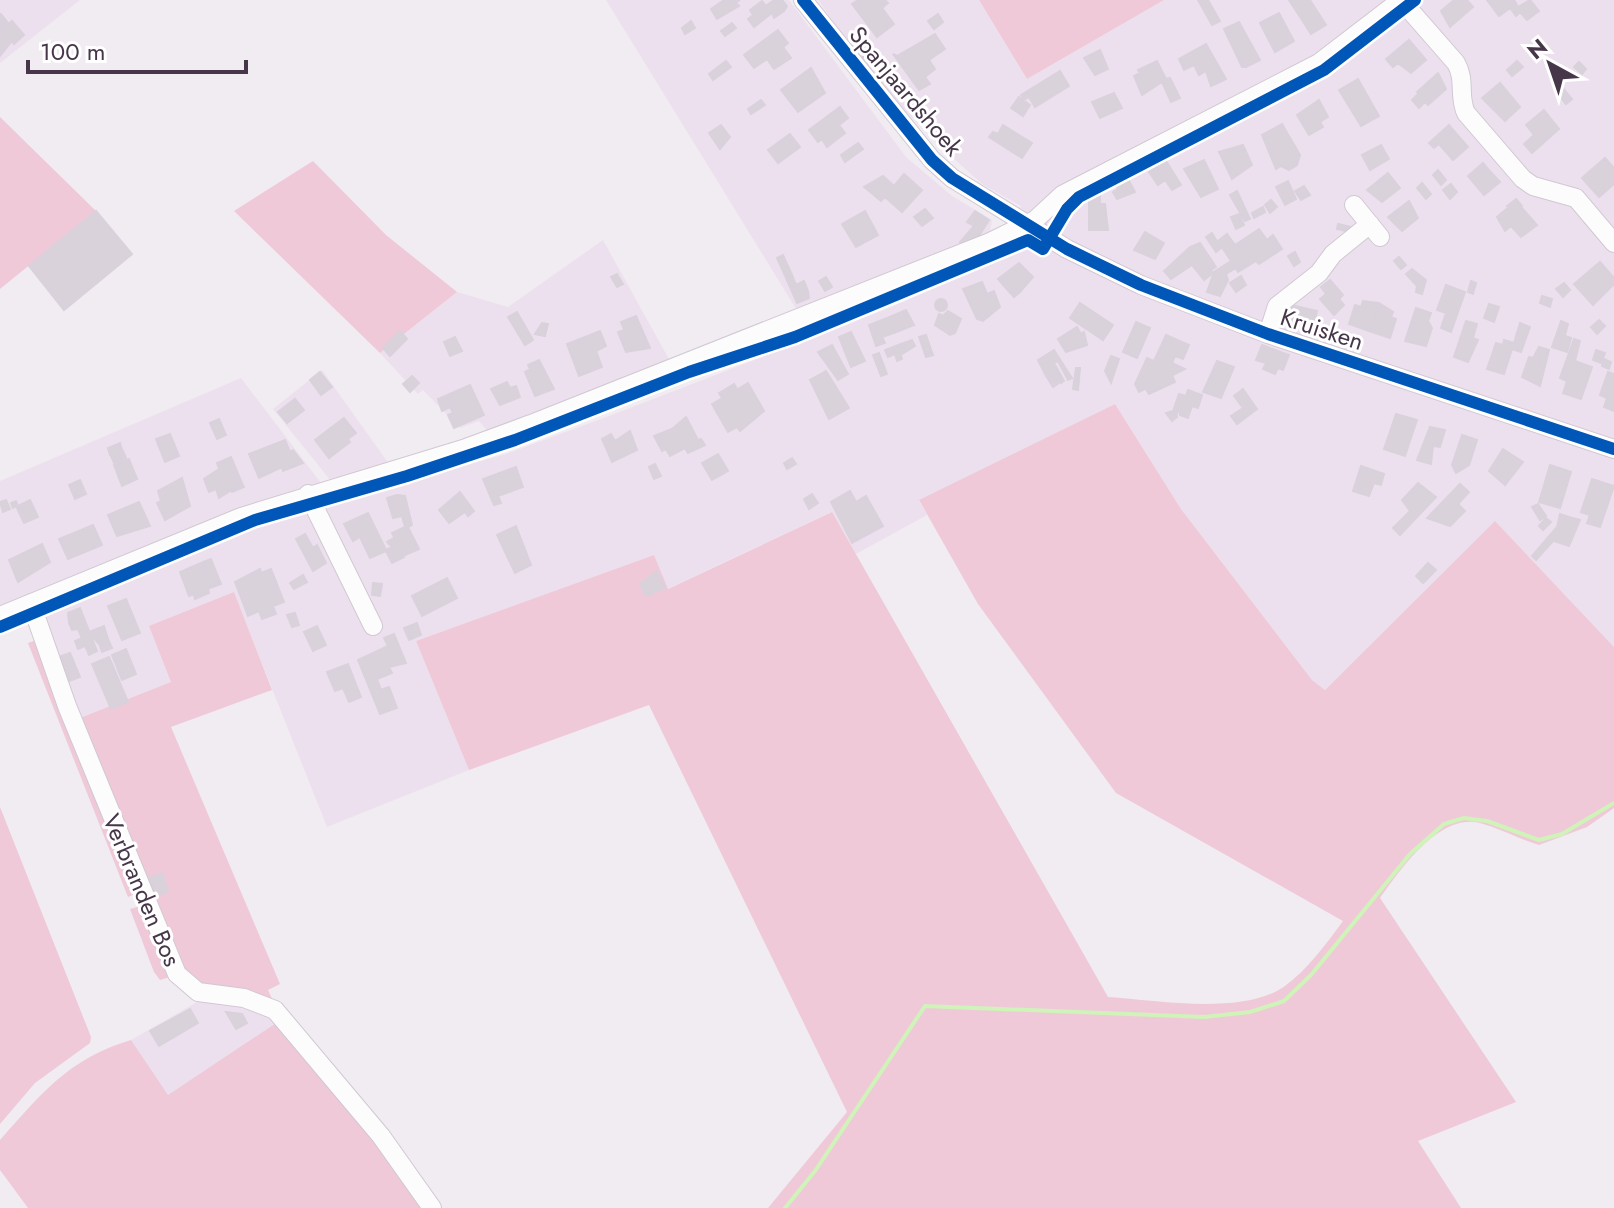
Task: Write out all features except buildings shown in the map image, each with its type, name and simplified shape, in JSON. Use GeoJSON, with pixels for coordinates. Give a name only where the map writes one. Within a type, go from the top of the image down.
{"type":"FeatureCollection","features":[{"type":"Feature","properties":{"kind":"street","name":"Spanjaardshoek"},"geometry":{"type":"LineString","coordinates":[[803,0],[916,143],[952,178],[1027,224]]}},
{"type":"Feature","properties":{"kind":"street"},"geometry":{"type":"LineString","coordinates":[[0,616],[241,517],[466,448],[919,273],[1027,224],[1062,195],[1319,63],[1401,0],[1456,63],[1462,73],[1462,104],[1466,113],[1523,179],[1533,186],[1576,198],[1614,243]]}},
{"type":"Feature","properties":{"kind":"street"},"geometry":{"type":"LineString","coordinates":[[1268,334],[1277,306],[1319,273],[1333,254],[1375,231],[1354,205]]}},
{"type":"Feature","properties":{"kind":"street","name":"Kruisken"},"geometry":{"type":"LineString","coordinates":[[1027,224],[1067,249],[1141,285],[1268,334],[1614,449]]}},
{"type":"Feature","properties":{"kind":"street"},"geometry":{"type":"LineString","coordinates":[[308,494],[373,626]]}},
{"type":"Feature","properties":{"kind":"street","name":"Verbranden Bos"},"geometry":{"type":"LineString","coordinates":[[31,603],[67,706],[177,974],[198,992],[244,998],[275,1010],[381,1136],[432,1208]]}},
{"type":"Feature","properties":{"kind":"shaded area"},"geometry":{"type":"Polygon","coordinates":[[[0,0],[80,0],[0,63],[0,0]]]}},
{"type":"Feature","properties":{"kind":"shaded area"},"geometry":{"type":"Polygon","coordinates":[[[606,0],[789,0],[906,157],[952,196],[992,220],[990,232],[798,312],[606,0]]]}},
{"type":"Feature","properties":{"kind":"shaded area"},"geometry":{"type":"Polygon","coordinates":[[[818,0],[979,0],[1027,79],[1164,0],[1614,0],[1614,647],[1495,521],[1325,690],[1312,680],[1181,509],[1115,404],[919,501],[927,515],[856,554],[831,512],[667,589],[654,555],[416,641],[469,770],[327,827],[234,593],[172,682],[80,718],[41,612],[262,523],[506,454],[609,416],[889,308],[1023,249],[1005,227],[1021,206],[982,184],[931,138],[866,68],[818,0]]]}},
{"type":"Feature","properties":{"kind":"shaded area"},"geometry":{"type":"Polygon","coordinates":[[[979,0],[1164,0],[1027,79],[979,0]]]}},
{"type":"Feature","properties":{"kind":"shaded area"},"geometry":{"type":"Polygon","coordinates":[[[0,117],[96,211],[0,289],[0,117]]]}},
{"type":"Feature","properties":{"kind":"shaded area"},"geometry":{"type":"Polygon","coordinates":[[[313,161],[386,235],[457,292],[380,353],[234,211],[313,161]]]}},
{"type":"Feature","properties":{"kind":"shaded area"},"geometry":{"type":"Polygon","coordinates":[[[603,240],[670,361],[489,433],[479,421],[460,428],[423,390],[418,394],[380,353],[457,292],[508,307],[603,240]]]}},
{"type":"Feature","properties":{"kind":"shaded area"},"geometry":{"type":"Polygon","coordinates":[[[322,370],[389,464],[331,481],[273,409],[322,370]]]}},
{"type":"Feature","properties":{"kind":"shaded area"},"geometry":{"type":"Polygon","coordinates":[[[241,378],[321,483],[0,608],[0,481],[241,378]]]}},
{"type":"Feature","properties":{"kind":"shaded area"},"geometry":{"type":"Polygon","coordinates":[[[1115,404],[1181,509],[1312,680],[1325,690],[1495,521],[1614,647],[1614,808],[1587,827],[1539,845],[1480,823],[1465,822],[1450,826],[1422,846],[1380,898],[1516,1102],[1418,1141],[1461,1208],[768,1208],[847,1112],[649,705],[469,770],[416,641],[654,555],[668,589],[832,512],[1108,997],[1199,1004],[1247,1001],[1267,995],[1285,986],[1301,972],[1343,921],[1116,793],[978,604],[919,500],[1115,404]]]}},
{"type":"Feature","properties":{"kind":"shaded area"},"geometry":{"type":"Polygon","coordinates":[[[234,592],[272,690],[171,727],[280,984],[268,990],[274,1003],[189,983],[80,718],[171,682],[149,626],[234,592]]]}},
{"type":"Feature","properties":{"kind":"shaded area"},"geometry":{"type":"Polygon","coordinates":[[[37,640],[139,892],[128,897],[28,643],[37,640]]]}},
{"type":"Feature","properties":{"kind":"shaded area"},"geometry":{"type":"Polygon","coordinates":[[[0,807],[91,1037],[90,1043],[35,1083],[0,1124],[0,807]]]}},
{"type":"Feature","properties":{"kind":"shaded area"},"geometry":{"type":"Polygon","coordinates":[[[144,905],[173,976],[160,980],[154,972],[130,909],[144,905]]]}},
{"type":"Feature","properties":{"kind":"shaded area"},"geometry":{"type":"Polygon","coordinates":[[[204,998],[247,1004],[279,1021],[167,1096],[131,1040],[204,998]]]}},
{"type":"Feature","properties":{"kind":"shaded area"},"geometry":{"type":"Polygon","coordinates":[[[279,1021],[426,1208],[28,1208],[0,1170],[0,1140],[43,1093],[90,1057],[131,1040],[168,1095],[279,1021]]]}},
{"type":"Feature","properties":{"kind":"waterway"},"geometry":{"type":"LineString","coordinates":[[785,1208],[815,1171],[925,1006],[1204,1017],[1250,1012],[1284,1001],[1311,975],[1410,854],[1444,824],[1464,818],[1487,821],[1539,840],[1562,834],[1614,803]]}},
{"type":"Feature","properties":{"kind":"cycle path"},"geometry":{"type":"LineString","coordinates":[[803,0],[932,160],[952,178],[1067,249],[1141,285],[1268,334],[1614,449]]}},
{"type":"Feature","properties":{"kind":"cycle path"},"geometry":{"type":"LineString","coordinates":[[0,627],[255,520],[407,476],[515,440],[689,372],[795,337],[1028,240],[1043,249],[1067,209],[1079,197],[1324,70],[1415,0]]}}]}
